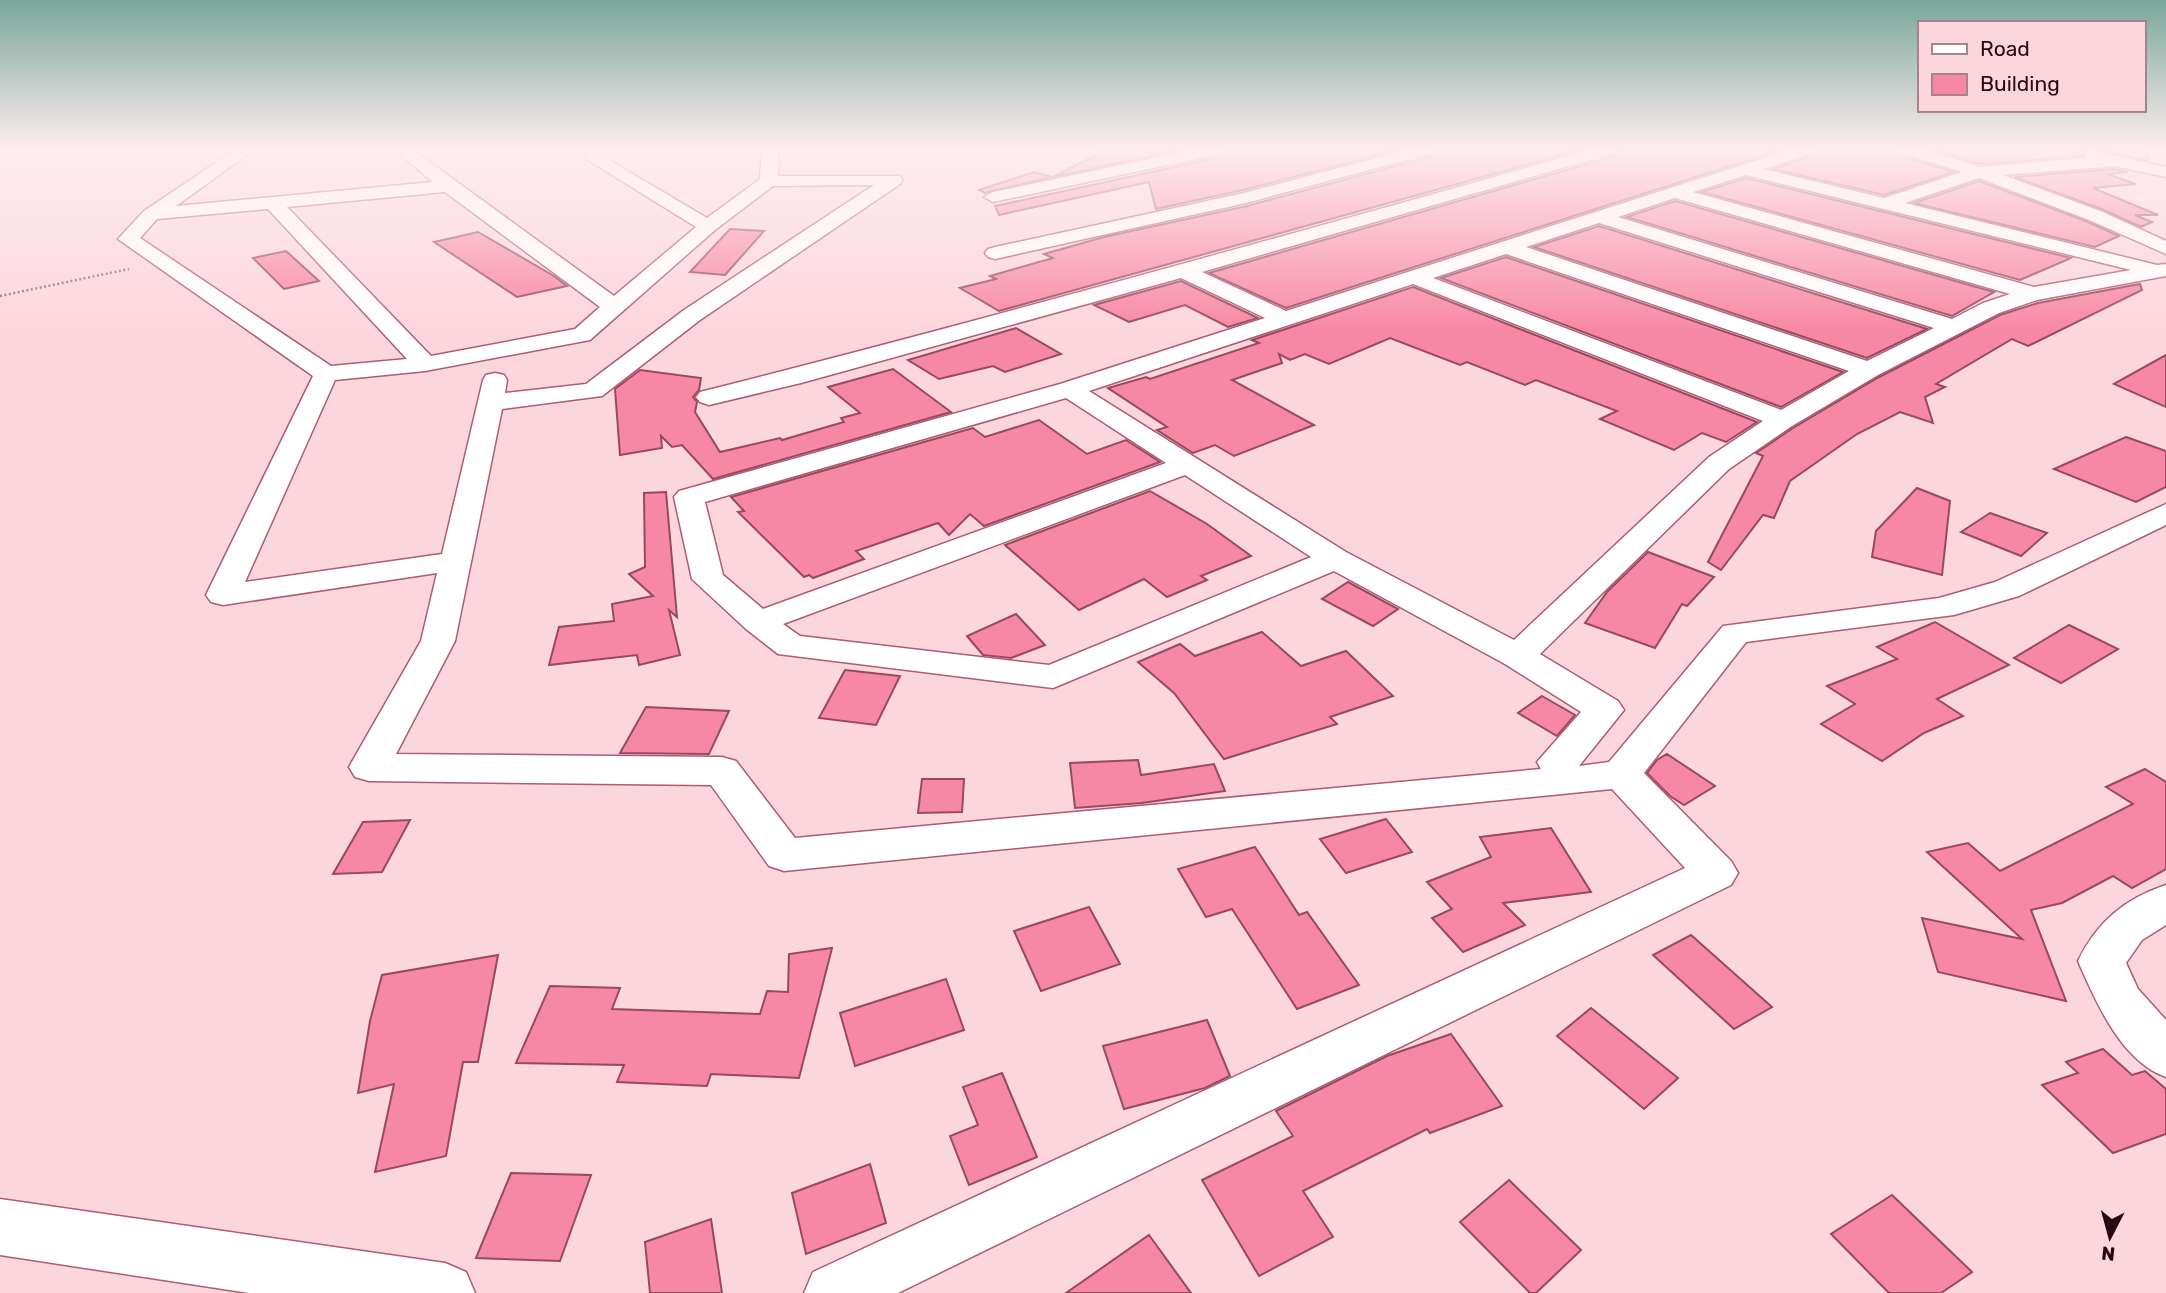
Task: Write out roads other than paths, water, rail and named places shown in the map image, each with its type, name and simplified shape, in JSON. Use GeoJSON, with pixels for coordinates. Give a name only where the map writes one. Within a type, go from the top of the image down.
{"type":"FeatureCollection","features":[{"type":"Feature","properties":{"kind":"street"},"geometry":{"type":"LineString","coordinates":[[158,210],[128,239],[326,374],[425,364],[582,335],[729,210]]}},
{"type":"Feature","properties":{"kind":"street"},"geometry":{"type":"LineString","coordinates":[[151,215],[198,210]]}},
{"type":"Feature","properties":{"kind":"street"},"geometry":{"type":"LineString","coordinates":[[280,210],[425,364]]}},
{"type":"Feature","properties":{"kind":"street"},"geometry":{"type":"LineString","coordinates":[[482,210],[614,307]]}},
{"type":"Feature","properties":{"kind":"street"},"geometry":{"type":"LineString","coordinates":[[682,210],[708,226]]}},
{"type":"Feature","properties":{"kind":"street"},"geometry":{"type":"LineString","coordinates":[[491,402],[593,391],[692,315],[849,210]]}},
{"type":"Feature","properties":{"kind":"street"},"geometry":{"type":"LineString","coordinates":[[995,253],[1190,210]]}},
{"type":"Feature","properties":{"kind":"street"},"geometry":{"type":"LineString","coordinates":[[709,397],[792,378],[1396,210]]}},
{"type":"Feature","properties":{"kind":"street"},"geometry":{"type":"LineString","coordinates":[[1335,559],[1053,677],[790,646],[708,579],[689,497],[1069,389],[1624,210]]}},
{"type":"Feature","properties":{"kind":"street"},"geometry":{"type":"LineString","coordinates":[[1736,210],[2033,294]]}},
{"type":"Feature","properties":{"kind":"street"},"geometry":{"type":"LineString","coordinates":[[1915,210],[2163,263]]}},
{"type":"Feature","properties":{"kind":"street"},"geometry":{"type":"LineString","coordinates":[[2081,210],[2096,216],[2163,263]]}},
{"type":"Feature","properties":{"kind":"street"},"geometry":{"type":"LineString","coordinates":[[1601,218],[1952,326]]}},
{"type":"Feature","properties":{"kind":"street"},"geometry":{"type":"LineString","coordinates":[[1506,247],[1869,370]]}},
{"type":"Feature","properties":{"kind":"street"},"geometry":{"type":"LineString","coordinates":[[1518,656],[1719,463],[1783,420],[1869,370],[1991,308],[2033,294],[2163,263]]}},
{"type":"Feature","properties":{"kind":"street"},"geometry":{"type":"LineString","coordinates":[[1183,271],[1287,320]]}},
{"type":"Feature","properties":{"kind":"street"},"geometry":{"type":"LineString","coordinates":[[1415,278],[1783,420]]}},
{"type":"Feature","properties":{"kind":"street"},"geometry":{"type":"LineString","coordinates":[[502,350],[438,641],[369,767],[722,771],[784,855],[1621,774],[1735,633],[1942,608],[2007,589],[2166,513]]}},
{"type":"Feature","properties":{"kind":"street"},"geometry":{"type":"LineString","coordinates":[[326,374],[223,595],[456,561]]}},
{"type":"Feature","properties":{"kind":"street"},"geometry":{"type":"LineString","coordinates":[[1069,389],[1335,559],[1518,656],[1605,710],[1557,762],[1568,781]]}},
{"type":"Feature","properties":{"kind":"street"},"geometry":{"type":"LineString","coordinates":[[758,622],[1189,464]]}},
{"type":"Feature","properties":{"kind":"street"},"geometry":{"type":"LineString","coordinates":[[834,1293],[1716,873],[1621,774]]}},
{"type":"Feature","properties":{"kind":"street"},"geometry":{"type":"LineString","coordinates":[[2166,903],[2126,927],[2101,961],[2120,1003],[2166,1055]]}},
{"type":"Feature","properties":{"kind":"street"},"geometry":{"type":"LineString","coordinates":[[0,1227],[445,1293]]}}]}
